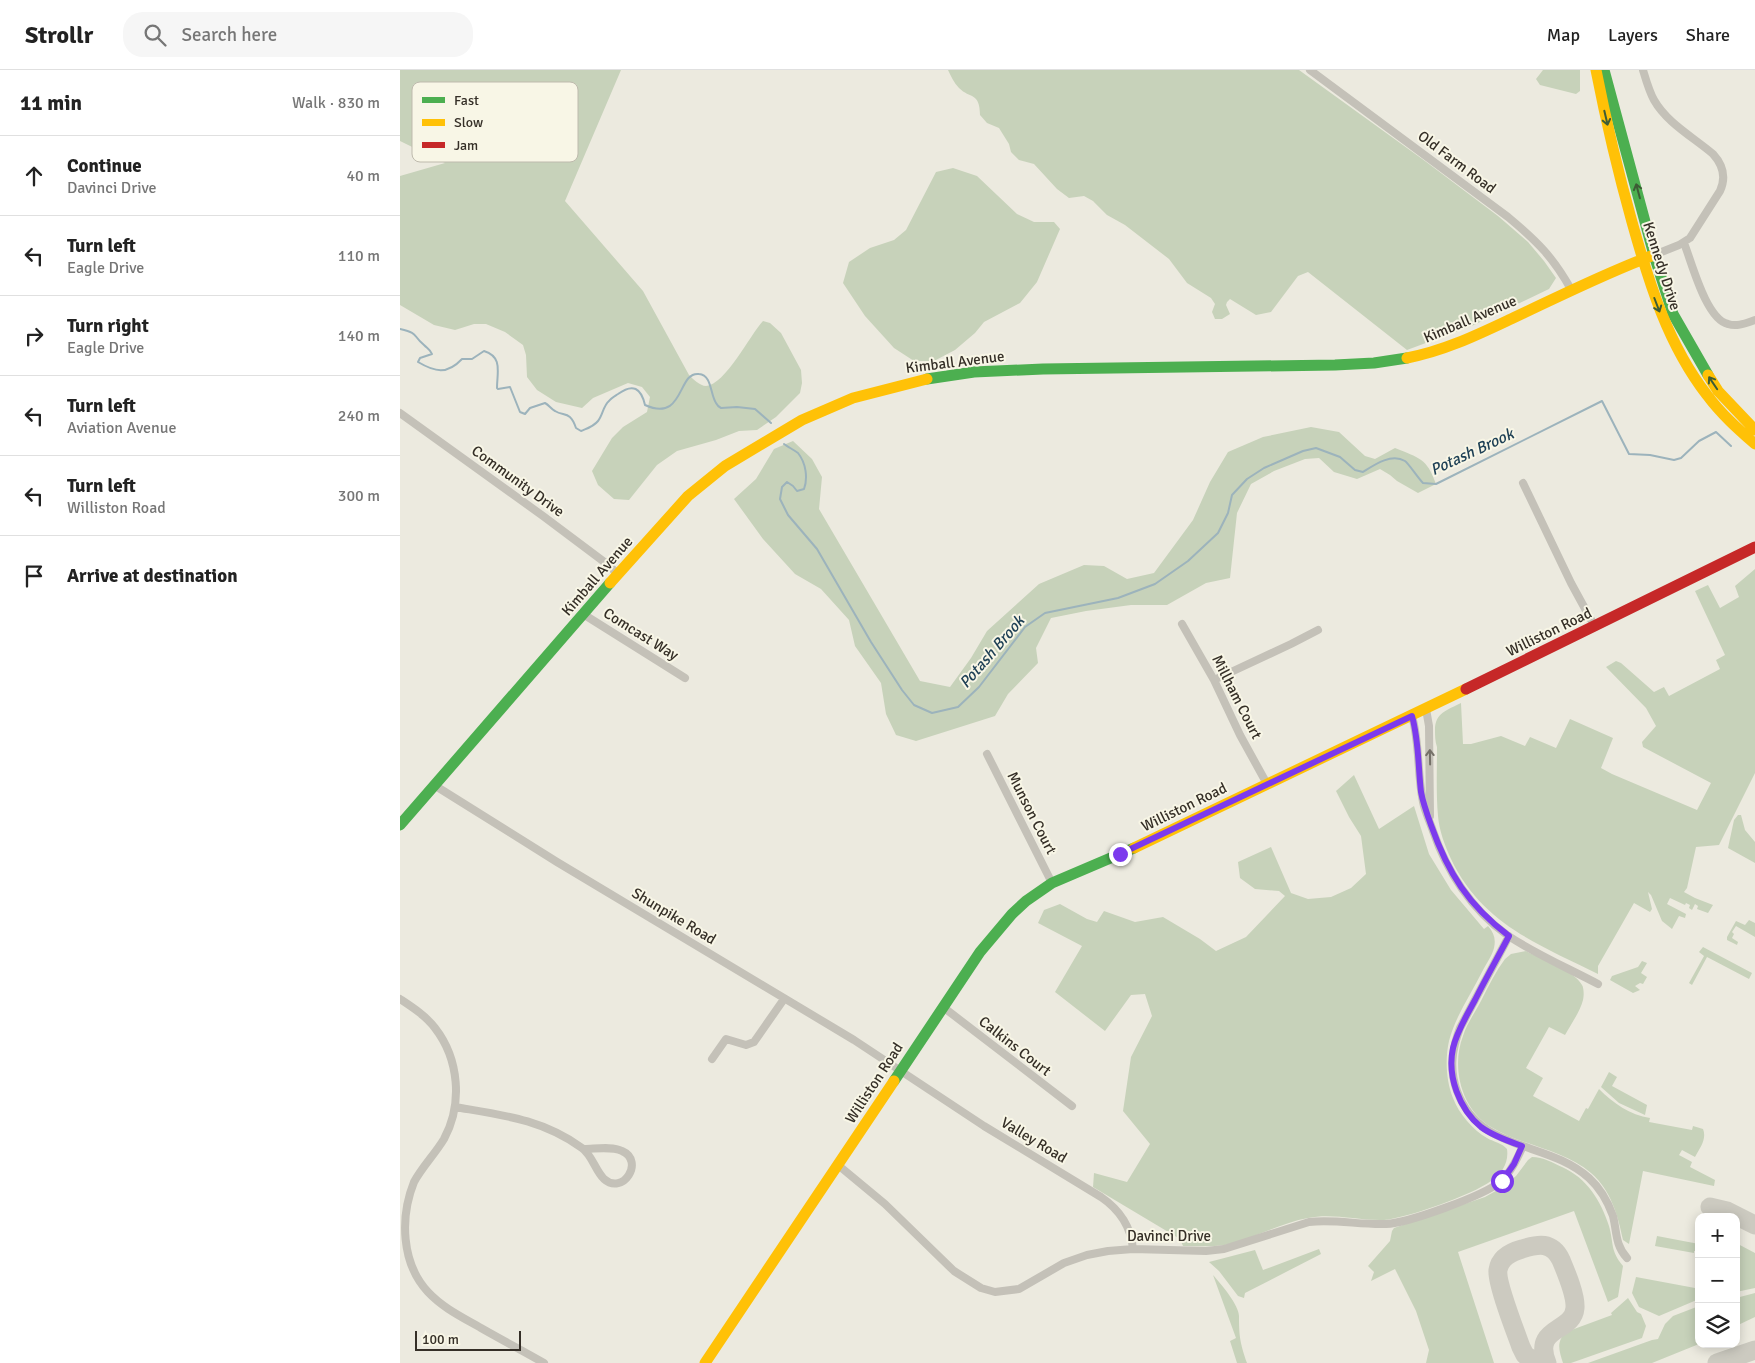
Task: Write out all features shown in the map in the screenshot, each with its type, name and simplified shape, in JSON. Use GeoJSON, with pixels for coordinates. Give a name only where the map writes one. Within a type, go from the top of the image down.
{"type":"FeatureCollection","features":[{"type":"Feature","properties":{"kind":"main road","name":"Kennedy Drive"},"geometry":{"type":"LineString","coordinates":[[1596,70],[1618,172],[1656,303],[1678,353],[1706,394],[1740,431],[1755,444]]}},
{"type":"Feature","properties":{"kind":"main road","name":"Kennedy Drive"},"geometry":{"type":"LineString","coordinates":[[1604,70],[1654,255],[1671,307],[1685,337],[1718,391],[1755,430]]}},
{"type":"Feature","properties":{"kind":"main road","name":"Kimball Avenue"},"geometry":{"type":"LineString","coordinates":[[400,825],[688,496],[724,466],[802,420],[853,398],[880,390],[937,377],[996,371],[1335,365],[1395,361],[1424,355],[1451,346],[1654,255]]}},
{"type":"Feature","properties":{"kind":"main road","name":"Williston Road"},"geometry":{"type":"LineString","coordinates":[[705,1363],[980,952],[1004,923],[1026,901],[1052,883],[1123,852],[1412,716],[1755,547]]}},
{"type":"Feature","properties":{"kind":"street","name":"Old Farm Road"},"geometry":{"type":"LineString","coordinates":[[1310,70],[1528,233],[1551,257],[1572,291]]}},
{"type":"Feature","properties":{"kind":"street"},"geometry":{"type":"LineString","coordinates":[[1643,70],[1653,98],[1661,110],[1672,122],[1713,154],[1723,173],[1723,186],[1698,228],[1684,243],[1654,255]]}},
{"type":"Feature","properties":{"kind":"street"},"geometry":{"type":"LineString","coordinates":[[1684,243],[1708,304],[1717,319],[1732,325],[1755,320]]}},
{"type":"Feature","properties":{"kind":"street","name":"Community Drive"},"geometry":{"type":"LineString","coordinates":[[400,413],[543,516],[618,574]]}},
{"type":"Feature","properties":{"kind":"street"},"geometry":{"type":"LineString","coordinates":[[1522,483],[1571,583],[1595,627]]}},
{"type":"Feature","properties":{"kind":"street","name":"Comcast Way"},"geometry":{"type":"LineString","coordinates":[[583,614],[685,678]]}},
{"type":"Feature","properties":{"kind":"street","name":"Millham Court"},"geometry":{"type":"LineString","coordinates":[[1182,624],[1214,680],[1266,784]]}},
{"type":"Feature","properties":{"kind":"street"},"geometry":{"type":"LineString","coordinates":[[1214,680],[1318,630]]}},
{"type":"Feature","properties":{"kind":"street"},"geometry":{"type":"LineString","coordinates":[[1426,709],[1429,726],[1430,823]]}},
{"type":"Feature","properties":{"kind":"street"},"geometry":{"type":"LineString","coordinates":[[1412,716],[1418,741],[1421,792],[1424,805],[1440,852],[1455,879],[1480,911],[1509,936],[1598,984]]}},
{"type":"Feature","properties":{"kind":"street","name":"Munson Court"},"geometry":{"type":"LineString","coordinates":[[987,754],[1052,883]]}},
{"type":"Feature","properties":{"kind":"street","name":"Shunpike Road"},"geometry":{"type":"LineString","coordinates":[[434,785],[854,1040],[900,1071]]}},
{"type":"Feature","properties":{"kind":"street"},"geometry":{"type":"LineString","coordinates":[[1509,936],[1460,1028],[1453,1047],[1451,1066],[1458,1095],[1465,1109],[1476,1122],[1496,1136],[1568,1164],[1594,1184],[1607,1202],[1619,1248],[1627,1258]]}},
{"type":"Feature","properties":{"kind":"street"},"geometry":{"type":"LineString","coordinates":[[400,999],[429,1022],[444,1041],[450,1055],[455,1076],[455,1107],[444,1138],[413,1183],[406,1201],[402,1233],[408,1260],[424,1287],[441,1304],[544,1363]]}},
{"type":"Feature","properties":{"kind":"street"},"geometry":{"type":"LineString","coordinates":[[712,1059],[726,1039],[746,1045],[754,1042],[784,999]]}},
{"type":"Feature","properties":{"kind":"street","name":"Calkins Court"},"geometry":{"type":"LineString","coordinates":[[943,1007],[1072,1106]]}},
{"type":"Feature","properties":{"kind":"street","name":"Valley Road"},"geometry":{"type":"LineString","coordinates":[[900,1071],[984,1126],[1109,1203],[1127,1224],[1133,1249]]}},
{"type":"Feature","properties":{"kind":"street"},"geometry":{"type":"LineString","coordinates":[[455,1107],[534,1122],[584,1149],[622,1151],[632,1161],[630,1175],[619,1183],[609,1182],[603,1177],[584,1149]]}},
{"type":"Feature","properties":{"kind":"street","name":"Davinci Drive"},"geometry":{"type":"LineString","coordinates":[[838,1165],[885,1204],[949,1267],[973,1284],[988,1290],[1004,1292],[1019,1289],[1064,1263],[1087,1254],[1133,1249],[1206,1251],[1224,1249],[1293,1226],[1322,1220],[1379,1224],[1399,1222],[1470,1198],[1494,1186],[1508,1173],[1522,1146]]}},
{"type":"Feature","properties":{"kind":"green space"},"geometry":{"type":"Polygon","coordinates":[[[400,70],[621,70],[565,201],[643,291],[689,375],[701,385],[706,386],[713,383],[729,369],[763,321],[770,323],[781,333],[801,370],[802,383],[800,393],[776,417],[757,430],[739,431],[716,440],[677,451],[657,465],[629,500],[614,499],[598,485],[592,471],[612,438],[623,427],[647,412],[650,397],[642,387],[628,383],[593,398],[582,408],[556,402],[537,390],[527,377],[526,355],[523,345],[505,332],[486,324],[474,324],[455,330],[434,325],[400,305],[400,176],[445,163],[443,162],[578,162],[578,82],[412,82],[412,147],[400,141],[400,70]]]}},
{"type":"Feature","properties":{"kind":"green space"},"geometry":{"type":"Polygon","coordinates":[[[948,70],[1299,70],[1498,216],[1528,242],[1556,278],[1549,289],[1474,325],[1407,350],[1308,272],[1298,276],[1271,312],[1256,315],[1230,299],[1226,305],[1230,314],[1222,319],[1215,319],[1212,312],[1215,304],[1211,298],[1187,283],[1169,259],[1125,225],[1107,215],[1093,201],[1084,196],[1069,198],[1057,189],[1034,164],[1019,160],[1011,152],[1009,144],[999,128],[987,123],[980,115],[980,108],[976,99],[959,88],[948,70]]]}},
{"type":"Feature","properties":{"kind":"green space"},"geometry":{"type":"Polygon","coordinates":[[[1543,70],[1580,70],[1580,91],[1576,94],[1540,85],[1536,79],[1543,70]]]}},
{"type":"Feature","properties":{"kind":"green space"},"geometry":{"type":"Polygon","coordinates":[[[953,168],[977,176],[1017,214],[1034,222],[1054,222],[1060,229],[1037,282],[1020,303],[984,322],[975,333],[955,350],[934,361],[914,361],[894,348],[865,316],[843,283],[849,262],[870,248],[894,240],[906,230],[936,172],[953,168]]]}},
{"type":"Feature","properties":{"kind":"green space"},"geometry":{"type":"Polygon","coordinates":[[[1311,427],[1339,432],[1365,456],[1375,459],[1395,448],[1410,454],[1425,464],[1433,475],[1436,484],[1418,493],[1380,469],[1357,479],[1334,472],[1319,458],[1305,459],[1274,471],[1251,484],[1237,513],[1230,578],[1206,583],[1167,605],[1131,605],[1051,618],[1036,648],[1038,663],[1008,694],[995,716],[916,741],[896,735],[886,714],[881,683],[855,646],[849,620],[821,589],[795,574],[763,539],[734,499],[756,479],[774,449],[793,441],[812,459],[822,477],[819,509],[920,681],[950,687],[971,658],[987,631],[1039,584],[1084,565],[1104,566],[1127,579],[1154,573],[1193,520],[1210,482],[1228,452],[1263,437],[1311,427]]]}},
{"type":"Feature","properties":{"kind":"green space"},"geometry":{"type":"Polygon","coordinates":[[[1755,569],[1755,773],[1719,845],[1696,847],[1687,888],[1684,892],[1713,905],[1708,913],[1697,909],[1698,906],[1695,904],[1692,910],[1689,908],[1690,905],[1686,903],[1685,905],[1670,898],[1667,904],[1686,914],[1685,918],[1679,916],[1672,929],[1662,921],[1648,892],[1652,909],[1650,912],[1634,903],[1598,966],[1598,974],[1533,942],[1514,930],[1495,916],[1464,881],[1451,859],[1439,821],[1437,807],[1437,747],[1435,741],[1437,720],[1447,710],[1461,703],[1463,744],[1471,744],[1501,736],[1525,746],[1530,737],[1556,748],[1570,719],[1613,738],[1601,768],[1697,810],[1711,783],[1643,747],[1642,742],[1656,726],[1646,708],[1606,667],[1616,661],[1621,663],[1654,692],[1664,687],[1669,696],[1720,669],[1716,660],[1725,655],[1695,591],[1708,585],[1720,608],[1739,597],[1735,586],[1755,569]]]}},
{"type":"Feature","properties":{"kind":"green space"},"geometry":{"type":"Polygon","coordinates":[[[1354,775],[1379,829],[1414,806],[1429,854],[1451,890],[1484,929],[1488,926],[1495,939],[1492,954],[1455,1023],[1449,1041],[1447,1070],[1451,1091],[1459,1110],[1477,1131],[1507,1149],[1506,1163],[1498,1175],[1482,1187],[1455,1199],[1408,1215],[1384,1220],[1336,1217],[1308,1218],[1287,1223],[1225,1245],[1183,1246],[1180,1239],[1093,1187],[1094,1173],[1127,1182],[1150,1144],[1123,1111],[1131,1057],[1152,1016],[1145,994],[1131,995],[1105,1031],[1055,992],[1082,946],[1038,923],[1044,910],[1060,904],[1087,919],[1097,922],[1104,911],[1135,922],[1163,917],[1216,951],[1246,937],[1285,896],[1279,891],[1255,889],[1240,878],[1238,862],[1271,847],[1291,893],[1308,899],[1331,897],[1351,888],[1366,874],[1361,836],[1336,791],[1354,775]]]}},
{"type":"Feature","properties":{"kind":"green space"},"geometry":{"type":"Polygon","coordinates":[[[1738,815],[1741,815],[1745,830],[1755,842],[1755,863],[1728,848],[1734,820],[1738,815]]]}},
{"type":"Feature","properties":{"kind":"green space"},"geometry":{"type":"Polygon","coordinates":[[[1749,920],[1755,923],[1755,937],[1736,926],[1732,932],[1734,934],[1732,938],[1738,942],[1737,945],[1727,940],[1736,921],[1745,925],[1749,920]]]}},
{"type":"Feature","properties":{"kind":"green space"},"geometry":{"type":"Polygon","coordinates":[[[1703,947],[1752,973],[1749,979],[1707,957],[1692,985],[1689,983],[1704,956],[1699,952],[1703,947]]]}},
{"type":"Feature","properties":{"kind":"green space"},"geometry":{"type":"Polygon","coordinates":[[[1526,951],[1572,975],[1582,985],[1584,992],[1580,1009],[1565,1035],[1549,1027],[1526,1068],[1543,1078],[1533,1096],[1579,1121],[1599,1089],[1622,1108],[1650,1118],[1649,1122],[1692,1130],[1693,1126],[1703,1129],[1704,1140],[1695,1157],[1682,1150],[1679,1155],[1692,1162],[1690,1167],[1715,1180],[1714,1186],[1643,1171],[1629,1244],[1623,1240],[1619,1222],[1609,1195],[1591,1173],[1568,1158],[1516,1139],[1491,1127],[1472,1110],[1461,1086],[1458,1061],[1467,1026],[1505,959],[1511,954],[1526,951]]]}},
{"type":"Feature","properties":{"kind":"green space"},"geometry":{"type":"Polygon","coordinates":[[[1642,961],[1647,963],[1641,973],[1647,977],[1643,984],[1640,983],[1635,986],[1640,990],[1633,993],[1610,980],[1612,976],[1638,967],[1642,961]]]}},
{"type":"Feature","properties":{"kind":"green space"},"geometry":{"type":"Polygon","coordinates":[[[1609,1072],[1617,1077],[1612,1086],[1647,1105],[1645,1115],[1619,1103],[1601,1087],[1609,1072]]]}},
{"type":"Feature","properties":{"kind":"green space"},"geometry":{"type":"Polygon","coordinates":[[[1532,1157],[1548,1160],[1579,1177],[1597,1199],[1609,1226],[1614,1251],[1623,1266],[1618,1297],[1608,1302],[1574,1211],[1458,1252],[1494,1363],[1426,1363],[1429,1350],[1416,1311],[1395,1269],[1371,1281],[1374,1272],[1368,1266],[1390,1241],[1394,1228],[1485,1197],[1501,1188],[1516,1176],[1532,1157]]]}},
{"type":"Feature","properties":{"kind":"green space"},"geometry":{"type":"Polygon","coordinates":[[[1657,1236],[1695,1243],[1695,1251],[1694,1253],[1655,1246],[1657,1236]]]}},
{"type":"Feature","properties":{"kind":"green space"},"geometry":{"type":"Polygon","coordinates":[[[1740,1245],[1755,1253],[1755,1288],[1740,1291],[1740,1245]]]}},
{"type":"Feature","properties":{"kind":"green space"},"geometry":{"type":"Polygon","coordinates":[[[1319,1249],[1321,1254],[1245,1293],[1244,1298],[1238,1296],[1219,1271],[1209,1262],[1255,1250],[1263,1270],[1319,1249]]]}},
{"type":"Feature","properties":{"kind":"green space"},"geometry":{"type":"Polygon","coordinates":[[[1213,1275],[1229,1295],[1238,1311],[1240,1340],[1247,1363],[1237,1363],[1230,1341],[1236,1338],[1213,1275]]]}},
{"type":"Feature","properties":{"kind":"green space"},"geometry":{"type":"Polygon","coordinates":[[[1636,1277],[1695,1288],[1695,1301],[1659,1316],[1639,1307],[1632,1293],[1636,1277]]]}},
{"type":"Feature","properties":{"kind":"green space"},"geometry":{"type":"Polygon","coordinates":[[[1755,1293],[1755,1317],[1740,1324],[1740,1303],[1740,1297],[1755,1293]]]}},
{"type":"Feature","properties":{"kind":"green space"},"geometry":{"type":"Polygon","coordinates":[[[1628,1298],[1637,1312],[1641,1314],[1646,1326],[1642,1338],[1571,1363],[1563,1363],[1559,1346],[1566,1332],[1612,1315],[1611,1313],[1628,1298]]]}},
{"type":"Feature","properties":{"kind":"green space"},"geometry":{"type":"Polygon","coordinates":[[[1695,1308],[1695,1346],[1652,1363],[1588,1363],[1658,1339],[1665,1324],[1673,1316],[1695,1308]]]}},
{"type":"Feature","properties":{"kind":"waterway","name":"Potash Brook"},"geometry":{"type":"LineString","coordinates":[[400,329],[413,333],[430,350],[432,354],[420,358],[418,362],[435,370],[446,370],[462,359],[472,359],[484,351],[490,354],[494,357],[498,366],[497,388],[510,387],[520,412],[525,414],[530,408],[545,403],[558,413],[569,416],[576,428],[581,431],[596,423],[600,419],[607,403],[623,391],[632,388],[636,389],[639,391],[645,405],[658,409],[667,407],[674,402],[687,380],[692,375],[699,374],[709,381],[714,399],[720,408],[755,409],[771,423]]}},
{"type":"Feature","properties":{"kind":"waterway","name":"Potash Brook"},"geometry":{"type":"LineString","coordinates":[[784,444],[798,453],[803,461],[806,475],[804,489],[797,491],[787,482],[782,487],[780,499],[788,515],[817,549],[871,642],[902,690],[914,705],[932,713],[958,707],[979,687],[1025,627],[1045,613],[1118,598],[1155,584],[1188,561],[1218,533],[1228,513],[1232,495],[1247,479],[1264,468],[1303,451],[1316,448],[1340,457],[1355,470],[1363,472],[1388,459],[1400,459],[1407,463],[1423,483],[1436,484],[1602,401],[1629,454],[1650,455],[1674,460],[1681,458],[1699,441],[1716,432],[1731,446]]}},
{"type":"Feature","properties":{"kind":"taxiway"},"geometry":{"type":"LineString","coordinates":[[1710,1207],[1727,1211],[1755,1225]]}},
{"type":"Feature","properties":{"kind":"taxiway"},"geometry":{"type":"LineString","coordinates":[[1538,1363],[1525,1355],[1521,1347],[1503,1296],[1498,1270],[1501,1262],[1510,1254],[1539,1245],[1549,1247],[1561,1260],[1575,1303],[1573,1316],[1549,1336],[1545,1342],[1544,1351],[1547,1363]]}},
{"type":"Feature","properties":{"kind":"taxiway"},"geometry":{"type":"LineString","coordinates":[[1717,1363],[1755,1350]]}},
{"type":"Feature","properties":{"kind":"traffic: fast"},"geometry":{"type":"LineString","coordinates":[[1604,70],[1654,255],[1673,314],[1708,375]]}},
{"type":"Feature","properties":{"kind":"traffic: fast"},"geometry":{"type":"LineString","coordinates":[[927,379],[974,372],[1043,369],[1335,365],[1374,363],[1407,358]]}},
{"type":"Feature","properties":{"kind":"traffic: fast"},"geometry":{"type":"LineString","coordinates":[[400,825],[610,583]]}},
{"type":"Feature","properties":{"kind":"traffic: fast"},"geometry":{"type":"LineString","coordinates":[[894,1081],[980,952],[1012,914],[1026,901],[1052,883],[1134,848]]}},
{"type":"Feature","properties":{"kind":"traffic: slow"},"geometry":{"type":"LineString","coordinates":[[1596,70],[1612,146],[1627,203],[1645,268],[1661,313],[1693,376],[1712,402],[1755,444]]}},
{"type":"Feature","properties":{"kind":"traffic: slow"},"geometry":{"type":"LineString","coordinates":[[1407,358],[1460,342],[1600,277],[1654,255]]}},
{"type":"Feature","properties":{"kind":"traffic: slow"},"geometry":{"type":"LineString","coordinates":[[1708,375],[1718,391],[1755,430]]}},
{"type":"Feature","properties":{"kind":"traffic: slow"},"geometry":{"type":"LineString","coordinates":[[610,583],[688,496],[725,466],[802,420],[853,398],[927,379]]}},
{"type":"Feature","properties":{"kind":"traffic: slow"},"geometry":{"type":"LineString","coordinates":[[1134,848],[1466,689]]}},
{"type":"Feature","properties":{"kind":"traffic: slow"},"geometry":{"type":"LineString","coordinates":[[705,1363],[894,1081]]}},
{"type":"Feature","properties":{"kind":"traffic: jam"},"geometry":{"type":"LineString","coordinates":[[1466,689],[1755,547]]}},
{"type":"Feature","properties":{"kind":"route"},"geometry":{"type":"LineString","coordinates":[[1120,854],[1412,716],[1418,741],[1421,792],[1440,852],[1464,892],[1480,911],[1509,936],[1460,1028],[1453,1047],[1451,1066],[1455,1088],[1461,1102],[1476,1122],[1496,1136],[1522,1146],[1514,1164],[1502,1181]]}}]}
